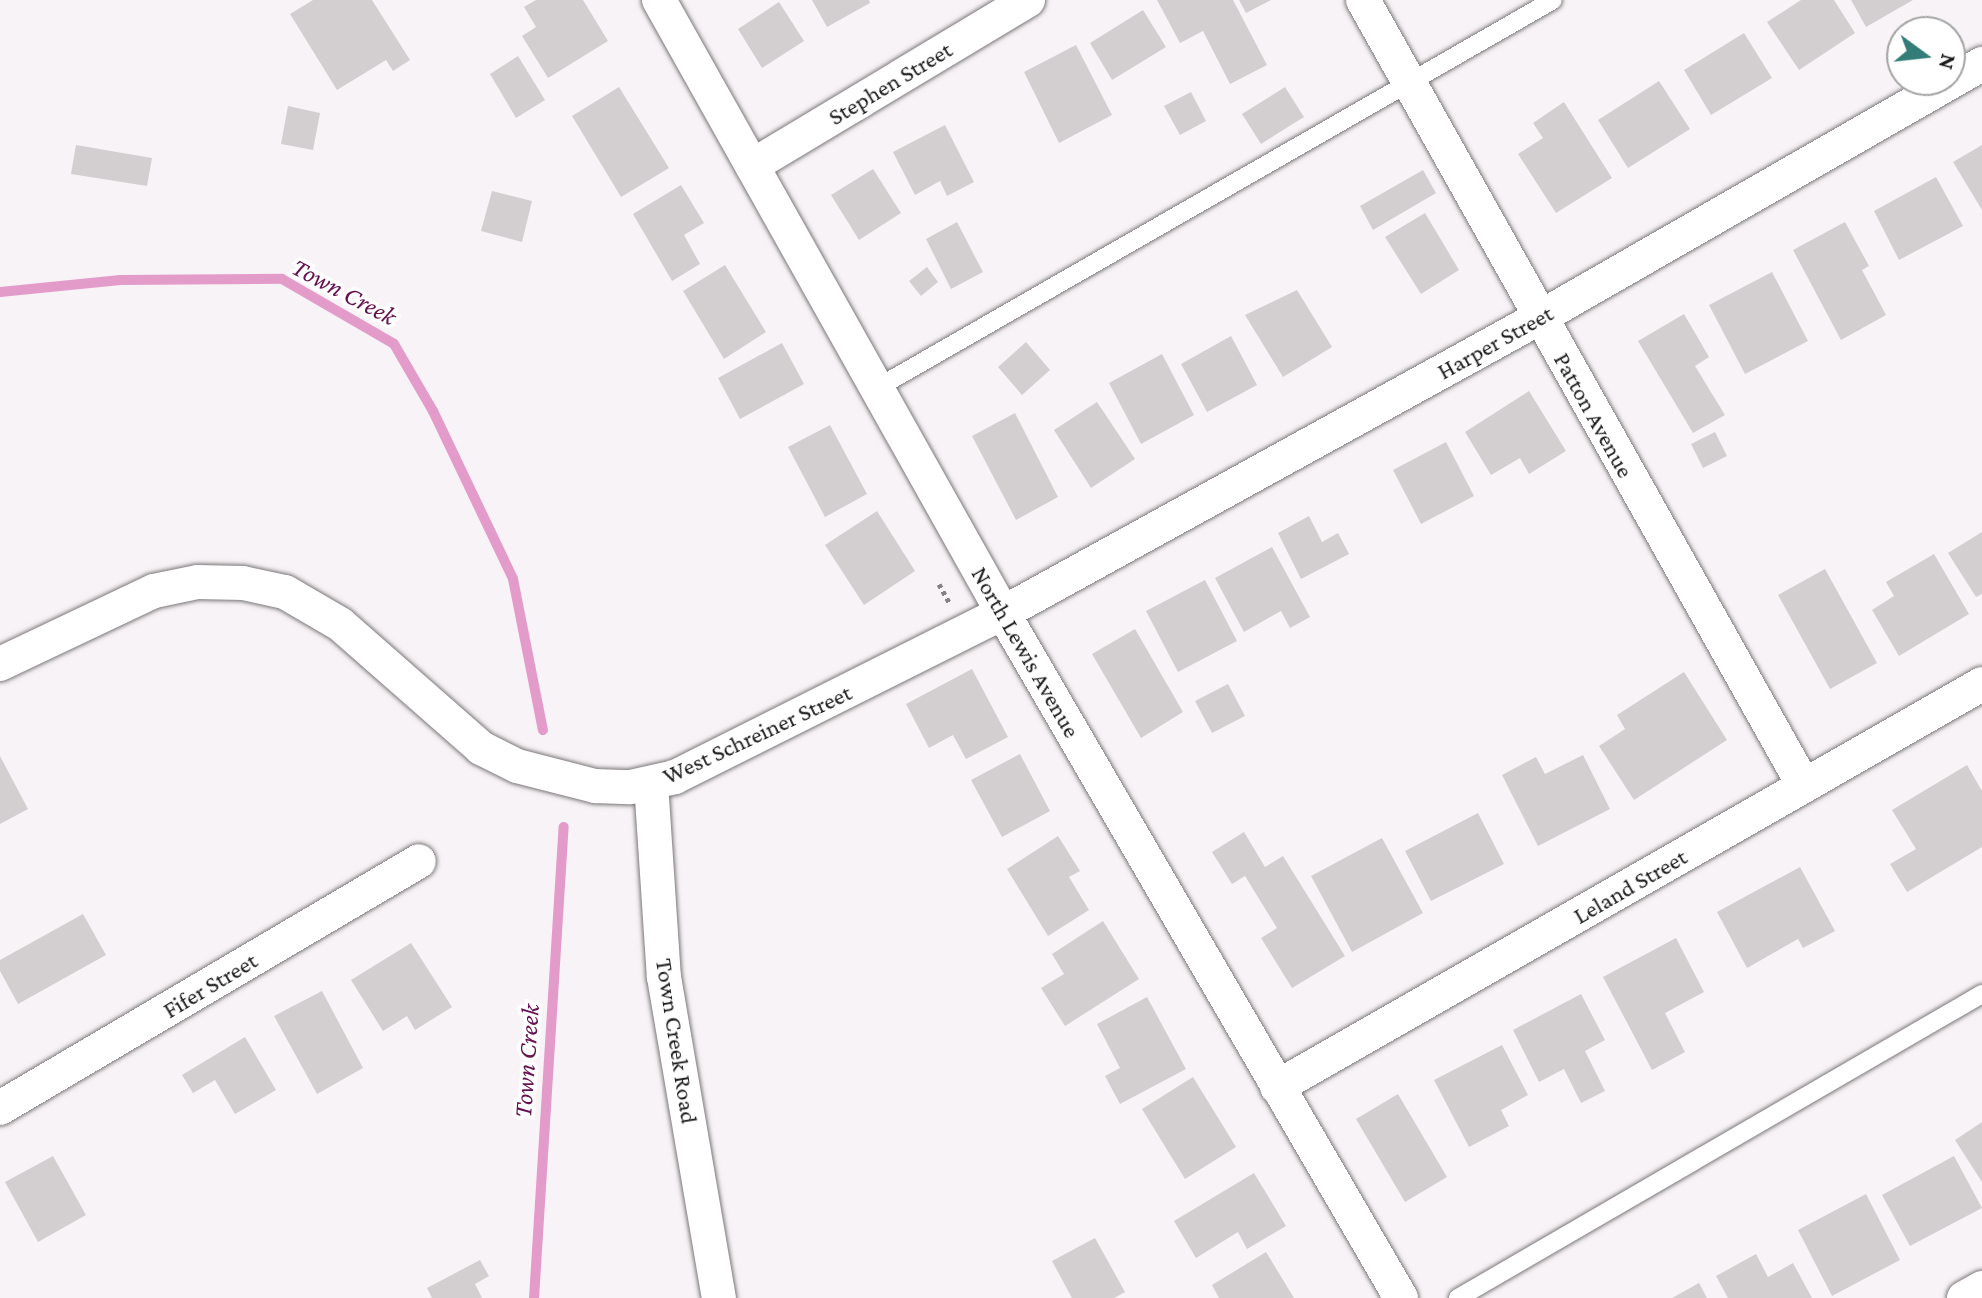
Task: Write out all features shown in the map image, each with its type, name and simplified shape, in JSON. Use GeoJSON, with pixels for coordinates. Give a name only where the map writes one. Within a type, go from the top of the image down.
{"type":"FeatureCollection","features":[{"type":"Feature","properties":{"kind":"street","name":"North Lewis Avenue"},"geometry":{"type":"LineString","coordinates":[[659,0],[1003,613],[1401,1298]]}},
{"type":"Feature","properties":{"kind":"street","name":"Stephen Street"},"geometry":{"type":"LineString","coordinates":[[752,166],[1028,0]]}},
{"type":"Feature","properties":{"kind":"street","name":"Patton Avenue"},"geometry":{"type":"LineString","coordinates":[[1363,0],[1804,786]]}},
{"type":"Feature","properties":{"kind":"street","name":"Harper Street"},"geometry":{"type":"LineString","coordinates":[[1003,613],[1539,318],[1982,64]]}},
{"type":"Feature","properties":{"kind":"street","name":"West Schreiner Street"},"geometry":{"type":"LineString","coordinates":[[0,664],[154,591],[198,582],[243,583],[285,592],[340,624],[481,748],[517,766],[595,786],[651,783],[735,749],[1003,613]]}},
{"type":"Feature","properties":{"kind":"street","name":"Leland Street"},"geometry":{"type":"LineString","coordinates":[[1277,1087],[1982,684]]}},
{"type":"Feature","properties":{"kind":"street","name":"Town Creek Road"},"geometry":{"type":"LineString","coordinates":[[651,783],[664,977],[719,1298]]}},
{"type":"Feature","properties":{"kind":"street","name":"Fifer Street"},"geometry":{"type":"LineString","coordinates":[[0,1108],[419,861]]}},
{"type":"Feature","properties":{"kind":"street"},"geometry":{"type":"LineString","coordinates":[[1964,1298],[1982,1288]]}},
{"type":"Feature","properties":{"kind":"lane"},"geometry":{"type":"LineString","coordinates":[[877,388],[1553,0]]}},
{"type":"Feature","properties":{"kind":"lane"},"geometry":{"type":"LineString","coordinates":[[1458,1298],[1982,994]]}},
{"type":"Feature","properties":{"kind":"building"},"geometry":{"type":"Polygon","coordinates":[[[313,0],[372,0],[410,60],[393,71],[386,60],[337,90],[290,14],[313,0]]]}},
{"type":"Feature","properties":{"kind":"building"},"geometry":{"type":"Polygon","coordinates":[[[536,0],[583,0],[608,41],[548,78],[522,36],[536,27],[524,7],[536,0]]]}},
{"type":"Feature","properties":{"kind":"building"},"geometry":{"type":"Polygon","coordinates":[[[812,0],[869,0],[870,3],[827,27],[812,0]]]}},
{"type":"Feature","properties":{"kind":"building"},"geometry":{"type":"Polygon","coordinates":[[[1157,0],[1233,0],[1267,65],[1230,84],[1203,31],[1180,43],[1157,0]]]}},
{"type":"Feature","properties":{"kind":"building"},"geometry":{"type":"Polygon","coordinates":[[[1239,0],[1271,0],[1246,13],[1239,0]]]}},
{"type":"Feature","properties":{"kind":"building"},"geometry":{"type":"Polygon","coordinates":[[[1801,0],[1834,0],[1855,33],[1799,70],[1767,22],[1801,0]]]}},
{"type":"Feature","properties":{"kind":"building"},"geometry":{"type":"Polygon","coordinates":[[[1851,0],[1913,0],[1866,27],[1851,0]]]}},
{"type":"Feature","properties":{"kind":"building"},"geometry":{"type":"Polygon","coordinates":[[[779,2],[804,41],[762,68],[738,29],[779,2]]]}},
{"type":"Feature","properties":{"kind":"building"},"geometry":{"type":"Polygon","coordinates":[[[1143,10],[1166,47],[1112,80],[1090,43],[1143,10]]]}},
{"type":"Feature","properties":{"kind":"building"},"geometry":{"type":"Polygon","coordinates":[[[1744,33],[1772,78],[1711,115],[1684,70],[1744,33]]]}},
{"type":"Feature","properties":{"kind":"building"},"geometry":{"type":"Polygon","coordinates":[[[1076,45],[1112,115],[1059,143],[1024,72],[1076,45]]]}},
{"type":"Feature","properties":{"kind":"building"},"geometry":{"type":"Polygon","coordinates":[[[518,56],[545,100],[516,118],[490,74],[518,56]]]}},
{"type":"Feature","properties":{"kind":"building"},"geometry":{"type":"Polygon","coordinates":[[[1659,81],[1690,129],[1628,168],[1598,120],[1659,81]]]}},
{"type":"Feature","properties":{"kind":"building"},"geometry":{"type":"Polygon","coordinates":[[[619,87],[669,168],[621,197],[572,116],[619,87]]]}},
{"type":"Feature","properties":{"kind":"building"},"geometry":{"type":"Polygon","coordinates":[[[1285,87],[1304,117],[1261,144],[1242,114],[1285,87]]]}},
{"type":"Feature","properties":{"kind":"building"},"geometry":{"type":"Polygon","coordinates":[[[1191,92],[1206,121],[1180,135],[1164,106],[1191,92]]]}},
{"type":"Feature","properties":{"kind":"building"},"geometry":{"type":"Polygon","coordinates":[[[1564,102],[1612,178],[1556,213],[1518,154],[1543,138],[1533,123],[1564,102]]]}},
{"type":"Feature","properties":{"kind":"building"},"geometry":{"type":"Polygon","coordinates":[[[288,106],[320,113],[313,150],[281,144],[288,106]]]}},
{"type":"Feature","properties":{"kind":"building"},"geometry":{"type":"Polygon","coordinates":[[[945,125],[974,182],[947,196],[940,181],[915,195],[893,152],[945,125]]]}},
{"type":"Feature","properties":{"kind":"building"},"geometry":{"type":"Polygon","coordinates":[[[76,145],[152,158],[147,186],[71,174],[76,145]]]}},
{"type":"Feature","properties":{"kind":"building"},"geometry":{"type":"Polygon","coordinates":[[[1982,145],[1982,210],[1953,162],[1982,145]]]}},
{"type":"Feature","properties":{"kind":"building"},"geometry":{"type":"Polygon","coordinates":[[[873,169],[901,213],[859,240],[831,195],[873,169]]]}},
{"type":"Feature","properties":{"kind":"building"},"geometry":{"type":"Polygon","coordinates":[[[1423,170],[1436,193],[1373,230],[1360,206],[1423,170]]]}},
{"type":"Feature","properties":{"kind":"building"},"geometry":{"type":"Polygon","coordinates":[[[1936,177],[1963,226],[1899,260],[1874,211],[1936,177]]]}},
{"type":"Feature","properties":{"kind":"building"},"geometry":{"type":"Polygon","coordinates":[[[681,185],[704,223],[684,235],[700,264],[672,281],[633,214],[681,185]]]}},
{"type":"Feature","properties":{"kind":"building"},"geometry":{"type":"Polygon","coordinates":[[[492,191],[532,201],[522,242],[481,231],[492,191]]]}},
{"type":"Feature","properties":{"kind":"building"},"geometry":{"type":"Polygon","coordinates":[[[1425,213],[1459,270],[1421,294],[1385,237],[1425,213]]]}},
{"type":"Feature","properties":{"kind":"building"},"geometry":{"type":"Polygon","coordinates":[[[957,222],[983,272],[951,289],[926,239],[957,222]]]}},
{"type":"Feature","properties":{"kind":"building"},"geometry":{"type":"Polygon","coordinates":[[[1845,222],[1869,266],[1862,270],[1886,315],[1841,340],[1793,250],[1845,222]]]}},
{"type":"Feature","properties":{"kind":"building"},"geometry":{"type":"Polygon","coordinates":[[[725,265],[766,332],[724,359],[683,291],[725,265]]]}},
{"type":"Feature","properties":{"kind":"building"},"geometry":{"type":"Polygon","coordinates":[[[927,267],[938,282],[921,296],[909,281],[927,267]]]}},
{"type":"Feature","properties":{"kind":"building"},"geometry":{"type":"Polygon","coordinates":[[[1772,272],[1808,341],[1745,374],[1709,305],[1772,272]]]}},
{"type":"Feature","properties":{"kind":"building"},"geometry":{"type":"Polygon","coordinates":[[[1297,290],[1332,347],[1283,377],[1245,315],[1297,290]]]}},
{"type":"Feature","properties":{"kind":"building"},"geometry":{"type":"Polygon","coordinates":[[[1684,314],[1709,357],[1695,366],[1725,415],[1693,433],[1638,341],[1684,314]]]}},
{"type":"Feature","properties":{"kind":"building"},"geometry":{"type":"Polygon","coordinates":[[[1231,336],[1257,385],[1207,412],[1181,364],[1231,336]]]}},
{"type":"Feature","properties":{"kind":"building"},"geometry":{"type":"Polygon","coordinates":[[[1026,342],[1050,370],[1022,395],[998,367],[1026,342]]]}},
{"type":"Feature","properties":{"kind":"building"},"geometry":{"type":"Polygon","coordinates":[[[782,343],[804,384],[740,419],[718,378],[782,343]]]}},
{"type":"Feature","properties":{"kind":"building"},"geometry":{"type":"Polygon","coordinates":[[[1162,354],[1194,415],[1141,444],[1109,383],[1162,354]]]}},
{"type":"Feature","properties":{"kind":"building"},"geometry":{"type":"Polygon","coordinates":[[[1529,391],[1566,451],[1529,474],[1520,458],[1491,475],[1465,432],[1529,391]]]}},
{"type":"Feature","properties":{"kind":"building"},"geometry":{"type":"Polygon","coordinates":[[[1097,402],[1135,459],[1091,488],[1054,430],[1097,402]]]}},
{"type":"Feature","properties":{"kind":"building"},"geometry":{"type":"Polygon","coordinates":[[[1015,413],[1058,497],[1016,520],[972,436],[1015,413]]]}},
{"type":"Feature","properties":{"kind":"building"},"geometry":{"type":"Polygon","coordinates":[[[830,425],[867,494],[825,517],[788,447],[830,425]]]}},
{"type":"Feature","properties":{"kind":"building"},"geometry":{"type":"Polygon","coordinates":[[[1715,432],[1727,456],[1703,468],[1691,444],[1715,432]]]}},
{"type":"Feature","properties":{"kind":"building"},"geometry":{"type":"Polygon","coordinates":[[[1446,442],[1474,496],[1421,524],[1393,470],[1446,442]]]}},
{"type":"Feature","properties":{"kind":"building"},"geometry":{"type":"Polygon","coordinates":[[[877,511],[915,571],[864,605],[825,545],[877,511]]]}},
{"type":"Feature","properties":{"kind":"building"},"geometry":{"type":"Polygon","coordinates":[[[1309,516],[1322,542],[1338,533],[1349,554],[1301,579],[1278,533],[1309,516]]]}},
{"type":"Feature","properties":{"kind":"building"},"geometry":{"type":"Polygon","coordinates":[[[1982,532],[1982,594],[1976,597],[1948,553],[1982,532]]]}},
{"type":"Feature","properties":{"kind":"building"},"geometry":{"type":"Polygon","coordinates":[[[1272,547],[1310,617],[1290,628],[1281,611],[1244,632],[1215,578],[1272,547]]]}},
{"type":"Feature","properties":{"kind":"building"},"geometry":{"type":"Polygon","coordinates":[[[1934,554],[1969,614],[1899,656],[1872,610],[1894,596],[1886,582],[1934,554]]]}},
{"type":"Feature","properties":{"kind":"building"},"geometry":{"type":"Polygon","coordinates":[[[1825,569],[1877,663],[1830,689],[1778,595],[1825,569]]]}},
{"type":"Feature","properties":{"kind":"building"},"geometry":{"type":"Polygon","coordinates":[[[1205,580],[1237,641],[1178,672],[1146,611],[1205,580]]]}},
{"type":"Feature","properties":{"kind":"building"},"geometry":{"type":"Polygon","coordinates":[[[1135,629],[1183,712],[1141,738],[1092,654],[1135,629]]]}},
{"type":"Feature","properties":{"kind":"building"},"geometry":{"type":"Polygon","coordinates":[[[972,669],[1008,737],[966,759],[953,735],[929,748],[906,704],[972,669]]]}},
{"type":"Feature","properties":{"kind":"building"},"geometry":{"type":"Polygon","coordinates":[[[1684,672],[1727,740],[1634,800],[1599,746],[1625,729],[1617,715],[1684,672]]]}},
{"type":"Feature","properties":{"kind":"building"},"geometry":{"type":"Polygon","coordinates":[[[1228,684],[1245,716],[1212,733],[1195,701],[1228,684]]]}},
{"type":"Feature","properties":{"kind":"building"},"geometry":{"type":"Polygon","coordinates":[[[1020,754],[1050,811],[1002,837],[971,780],[1020,754]]]}},
{"type":"Feature","properties":{"kind":"building"},"geometry":{"type":"Polygon","coordinates":[[[1583,755],[1610,809],[1538,846],[1502,775],[1536,757],[1545,774],[1583,755]]]}},
{"type":"Feature","properties":{"kind":"building"},"geometry":{"type":"Polygon","coordinates":[[[0,756],[28,809],[0,824],[0,756]]]}},
{"type":"Feature","properties":{"kind":"building"},"geometry":{"type":"Polygon","coordinates":[[[1967,765],[1982,791],[1982,847],[1907,892],[1890,864],[1916,849],[1892,810],[1967,765]]]}},
{"type":"Feature","properties":{"kind":"building"},"geometry":{"type":"Polygon","coordinates":[[[1478,813],[1504,864],[1431,901],[1405,851],[1478,813]]]}},
{"type":"Feature","properties":{"kind":"building"},"geometry":{"type":"Polygon","coordinates":[[[1244,832],[1265,867],[1283,856],[1345,956],[1292,988],[1261,938],[1277,928],[1245,876],[1232,884],[1212,852],[1244,832]]]}},
{"type":"Feature","properties":{"kind":"building"},"geometry":{"type":"Polygon","coordinates":[[[1058,836],[1080,871],[1069,877],[1089,910],[1048,936],[1007,869],[1058,836]]]}},
{"type":"Feature","properties":{"kind":"building"},"geometry":{"type":"Polygon","coordinates":[[[1382,838],[1423,913],[1352,952],[1311,876],[1382,838]]]}},
{"type":"Feature","properties":{"kind":"building"},"geometry":{"type":"Polygon","coordinates":[[[1800,867],[1835,931],[1803,948],[1798,939],[1747,968],[1717,912],[1800,867]]]}},
{"type":"Feature","properties":{"kind":"building"},"geometry":{"type":"Polygon","coordinates":[[[83,914],[106,955],[18,1004],[0,971],[0,960],[83,914]]]}},
{"type":"Feature","properties":{"kind":"building"},"geometry":{"type":"Polygon","coordinates":[[[1103,921],[1139,979],[1065,1026],[1041,988],[1064,974],[1052,954],[1103,921]]]}},
{"type":"Feature","properties":{"kind":"building"},"geometry":{"type":"Polygon","coordinates":[[[1676,938],[1704,992],[1665,1013],[1685,1052],[1652,1070],[1603,977],[1676,938]]]}},
{"type":"Feature","properties":{"kind":"building"},"geometry":{"type":"Polygon","coordinates":[[[411,943],[452,1007],[415,1030],[407,1016],[383,1031],[351,980],[411,943]]]}},
{"type":"Feature","properties":{"kind":"building"},"geometry":{"type":"Polygon","coordinates":[[[322,991],[363,1068],[317,1094],[274,1016],[322,991]]]}},
{"type":"Feature","properties":{"kind":"building"},"geometry":{"type":"Polygon","coordinates":[[[1581,994],[1605,1040],[1585,1051],[1605,1091],[1581,1103],[1564,1069],[1539,1082],[1513,1030],[1581,994]]]}},
{"type":"Feature","properties":{"kind":"building"},"geometry":{"type":"Polygon","coordinates":[[[1147,997],[1186,1069],[1120,1104],[1105,1076],[1120,1068],[1097,1024],[1147,997]]]}},
{"type":"Feature","properties":{"kind":"building"},"geometry":{"type":"Polygon","coordinates":[[[245,1037],[276,1090],[235,1114],[215,1080],[193,1093],[182,1075],[245,1037]]]}},
{"type":"Feature","properties":{"kind":"building"},"geometry":{"type":"Polygon","coordinates":[[[1502,1045],[1528,1095],[1501,1110],[1509,1126],[1469,1147],[1434,1080],[1502,1045]]]}},
{"type":"Feature","properties":{"kind":"building"},"geometry":{"type":"Polygon","coordinates":[[[1193,1077],[1236,1147],[1185,1179],[1142,1109],[1193,1077]]]}},
{"type":"Feature","properties":{"kind":"building"},"geometry":{"type":"Polygon","coordinates":[[[1398,1094],[1447,1177],[1405,1202],[1356,1119],[1398,1094]]]}},
{"type":"Feature","properties":{"kind":"building"},"geometry":{"type":"Polygon","coordinates":[[[1982,1122],[1982,1182],[1955,1140],[1982,1122]]]}},
{"type":"Feature","properties":{"kind":"building"},"geometry":{"type":"Polygon","coordinates":[[[53,1156],[86,1215],[38,1242],[5,1182],[53,1156]]]}},
{"type":"Feature","properties":{"kind":"building"},"geometry":{"type":"Polygon","coordinates":[[[1954,1156],[1982,1208],[1910,1246],[1882,1195],[1954,1156]]]}},
{"type":"Feature","properties":{"kind":"building"},"geometry":{"type":"Polygon","coordinates":[[[1254,1173],[1286,1226],[1247,1249],[1238,1232],[1196,1258],[1174,1221],[1254,1173]]]}},
{"type":"Feature","properties":{"kind":"building"},"geometry":{"type":"Polygon","coordinates":[[[1866,1194],[1900,1260],[1832,1296],[1798,1230],[1866,1194]]]}},
{"type":"Feature","properties":{"kind":"building"},"geometry":{"type":"Polygon","coordinates":[[[1095,1238],[1125,1292],[1114,1298],[1072,1298],[1052,1261],[1095,1238]]]}},
{"type":"Feature","properties":{"kind":"building"},"geometry":{"type":"Polygon","coordinates":[[[1266,1252],[1294,1298],[1219,1298],[1212,1285],[1266,1252]]]}},
{"type":"Feature","properties":{"kind":"building"},"geometry":{"type":"Polygon","coordinates":[[[1756,1254],[1768,1277],[1793,1263],[1812,1298],[1728,1298],[1716,1276],[1756,1254]]]}},
{"type":"Feature","properties":{"kind":"building"},"geometry":{"type":"Polygon","coordinates":[[[480,1260],[489,1276],[475,1284],[482,1298],[432,1298],[427,1288],[480,1260]]]}},
{"type":"Feature","properties":{"kind":"building"},"geometry":{"type":"Polygon","coordinates":[[[1699,1283],[1707,1298],[1672,1298],[1699,1283]]]}},
{"type":"Feature","properties":{"kind":"waterway","name":"Town Creek"},"geometry":{"type":"LineString","coordinates":[[0,292],[120,280],[282,279],[394,344],[433,411],[513,579],[543,730]]}},
{"type":"Feature","properties":{"kind":"waterway","name":"Town Creek"},"geometry":{"type":"LineString","coordinates":[[534,1298],[564,827]]}}]}
